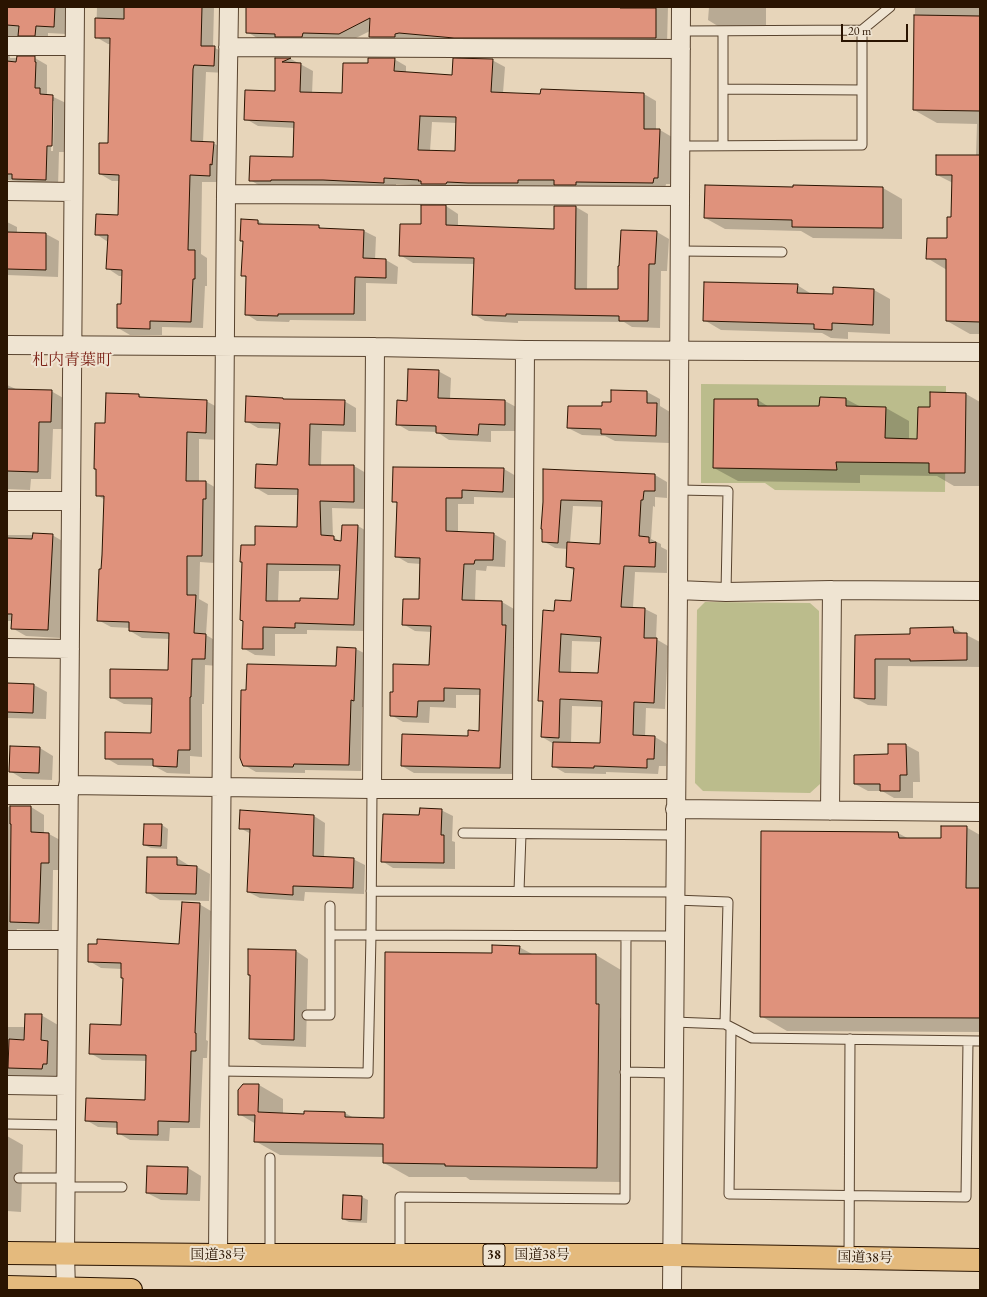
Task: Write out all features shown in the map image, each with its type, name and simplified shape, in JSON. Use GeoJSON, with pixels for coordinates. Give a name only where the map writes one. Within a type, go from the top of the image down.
{"type":"FeatureCollection","features":[{"type":"Feature","properties":{"kind":"highway","name":"国道38号"},"geometry":{"type":"LineString","coordinates":[[7,1253],[218,1255],[672,1255],[980,1260]]}},
{"type":"Feature","properties":{"kind":"highway"},"geometry":{"type":"LineString","coordinates":[[7,1287],[131,1290]]}},
{"type":"Feature","properties":{"kind":"street"},"geometry":{"type":"LineString","coordinates":[[66,1289],[65,1182],[74,7]]}},
{"type":"Feature","properties":{"kind":"street"},"geometry":{"type":"LineString","coordinates":[[218,1255],[226,194],[229,7]]}},
{"type":"Feature","properties":{"kind":"street"},"geometry":{"type":"LineString","coordinates":[[672,1290],[681,7]]}},
{"type":"Feature","properties":{"kind":"street"},"geometry":{"type":"LineString","coordinates":[[7,46],[74,46]]}},
{"type":"Feature","properties":{"kind":"street"},"geometry":{"type":"LineString","coordinates":[[228,47],[681,49]]}},
{"type":"Feature","properties":{"kind":"street"},"geometry":{"type":"LineString","coordinates":[[7,191],[73,192]]}},
{"type":"Feature","properties":{"kind":"street"},"geometry":{"type":"LineString","coordinates":[[226,194],[679,196]]}},
{"type":"Feature","properties":{"kind":"street"},"geometry":{"type":"LineString","coordinates":[[7,345],[375,347],[526,350],[980,352]]}},
{"type":"Feature","properties":{"kind":"street"},"geometry":{"type":"LineString","coordinates":[[372,789],[375,347]]}},
{"type":"Feature","properties":{"kind":"street"},"geometry":{"type":"LineString","coordinates":[[522,788],[526,350]]}},
{"type":"Feature","properties":{"kind":"street"},"geometry":{"type":"LineString","coordinates":[[7,501],[70,501]]}},
{"type":"Feature","properties":{"kind":"street"},"geometry":{"type":"LineString","coordinates":[[678,590],[726,592],[832,590],[980,591]]}},
{"type":"Feature","properties":{"kind":"street"},"geometry":{"type":"LineString","coordinates":[[830,811],[832,590]]}},
{"type":"Feature","properties":{"kind":"street"},"geometry":{"type":"LineString","coordinates":[[7,648],[70,649]]}},
{"type":"Feature","properties":{"kind":"street"},"geometry":{"type":"LineString","coordinates":[[7,795],[68,790],[221,787],[372,789],[675,789]]}},
{"type":"Feature","properties":{"kind":"street"},"geometry":{"type":"LineString","coordinates":[[675,809],[980,812]]}},
{"type":"Feature","properties":{"kind":"street"},"geometry":{"type":"LineString","coordinates":[[7,940],[67,940]]}},
{"type":"Feature","properties":{"kind":"street"},"geometry":{"type":"LineString","coordinates":[[7,1085],[66,1086]]}},
{"type":"Feature","properties":{"kind":"lane"},"geometry":{"type":"LineString","coordinates":[[681,31],[862,30],[890,7]]}},
{"type":"Feature","properties":{"kind":"lane"},"geometry":{"type":"LineString","coordinates":[[681,146],[862,145],[862,30]]}},
{"type":"Feature","properties":{"kind":"lane"},"geometry":{"type":"LineString","coordinates":[[723,31],[723,146]]}},
{"type":"Feature","properties":{"kind":"lane"},"geometry":{"type":"LineString","coordinates":[[723,90],[862,90]]}},
{"type":"Feature","properties":{"kind":"lane"},"geometry":{"type":"LineString","coordinates":[[680,251],[782,252]]}},
{"type":"Feature","properties":{"kind":"lane"},"geometry":{"type":"LineString","coordinates":[[678,490],[728,491],[726,592]]}},
{"type":"Feature","properties":{"kind":"lane"},"geometry":{"type":"LineString","coordinates":[[219,1070],[368,1073],[372,789]]}},
{"type":"Feature","properties":{"kind":"lane"},"geometry":{"type":"LineString","coordinates":[[463,833],[675,835]]}},
{"type":"Feature","properties":{"kind":"lane"},"geometry":{"type":"LineString","coordinates":[[519,891],[521,834]]}},
{"type":"Feature","properties":{"kind":"lane"},"geometry":{"type":"LineString","coordinates":[[371,890],[519,891],[675,896],[728,902],[729,1194],[966,1197],[968,1041]]}},
{"type":"Feature","properties":{"kind":"lane"},"geometry":{"type":"LineString","coordinates":[[307,1015],[330,1015],[330,906]]}},
{"type":"Feature","properties":{"kind":"lane"},"geometry":{"type":"LineString","coordinates":[[330,935],[674,936]]}},
{"type":"Feature","properties":{"kind":"lane"},"geometry":{"type":"LineString","coordinates":[[400,1255],[400,1197],[625,1199],[626,936]]}},
{"type":"Feature","properties":{"kind":"lane"},"geometry":{"type":"LineString","coordinates":[[674,1022],[728,1026],[752,1038],[980,1041]]}},
{"type":"Feature","properties":{"kind":"lane"},"geometry":{"type":"LineString","coordinates":[[849,1258],[850,1039]]}},
{"type":"Feature","properties":{"kind":"lane"},"geometry":{"type":"LineString","coordinates":[[625,1072],[673,1072]]}},
{"type":"Feature","properties":{"kind":"lane"},"geometry":{"type":"LineString","coordinates":[[7,1124],[66,1125]]}},
{"type":"Feature","properties":{"kind":"lane"},"geometry":{"type":"LineString","coordinates":[[270,1158],[270,1255]]}},
{"type":"Feature","properties":{"kind":"lane"},"geometry":{"type":"LineString","coordinates":[[19,1178],[122,1187]]}},
{"type":"Feature","properties":{"kind":"green space"},"geometry":{"type":"Polygon","coordinates":[[[701,384],[946,386],[945,492],[775,490],[765,483],[701,483],[701,384]]]}},
{"type":"Feature","properties":{"kind":"green space"},"geometry":{"type":"Polygon","coordinates":[[[705,602],[810,603],[819,611],[820,784],[810,793],[703,791],[695,783],[697,610],[705,602]]]}},
{"type":"Feature","properties":{"kind":"building"},"geometry":{"type":"Polygon","coordinates":[[[7,7],[55,7],[54,27],[36,26],[35,36],[18,36],[19,26],[7,25],[7,7]]]}},
{"type":"Feature","properties":{"kind":"building"},"geometry":{"type":"Polygon","coordinates":[[[124,7],[202,7],[201,46],[215,46],[214,66],[194,65],[193,69],[191,141],[214,142],[212,165],[210,164],[210,176],[190,175],[188,250],[195,250],[195,279],[193,279],[191,322],[150,321],[150,329],[117,328],[117,304],[121,304],[122,270],[106,269],[108,235],[95,235],[96,214],[118,215],[119,175],[99,174],[99,143],[108,143],[110,38],[95,38],[95,18],[124,19],[124,7]]]}},
{"type":"Feature","properties":{"kind":"building"},"geometry":{"type":"Polygon","coordinates":[[[246,7],[656,8],[656,38],[454,38],[399,33],[395,34],[395,37],[369,37],[370,18],[339,34],[303,33],[302,37],[275,37],[275,34],[246,33],[246,7]]]}},
{"type":"Feature","properties":{"kind":"building"},"geometry":{"type":"Polygon","coordinates":[[[914,15],[980,16],[980,111],[913,110],[914,15]]]}},
{"type":"Feature","properties":{"kind":"building"},"geometry":{"type":"Polygon","coordinates":[[[17,56],[35,56],[35,88],[40,88],[40,94],[53,95],[52,146],[47,146],[46,180],[12,179],[12,174],[7,174],[7,61],[16,62],[17,56]]]}},
{"type":"Feature","properties":{"kind":"building"},"geometry":{"type":"Polygon","coordinates":[[[275,58],[291,58],[282,62],[301,63],[300,92],[342,93],[343,63],[368,63],[368,58],[395,58],[394,71],[452,75],[453,58],[493,59],[491,92],[540,94],[541,89],[644,93],[644,129],[660,129],[658,178],[654,178],[653,183],[576,182],[576,185],[554,185],[554,180],[518,180],[518,183],[447,182],[446,184],[421,184],[421,181],[418,181],[419,180],[384,178],[384,183],[323,180],[249,181],[250,156],[293,157],[294,122],[244,120],[245,90],[275,91],[275,58]],[[420,116],[418,150],[455,151],[456,117],[420,116]]]}},
{"type":"Feature","properties":{"kind":"building"},"geometry":{"type":"Polygon","coordinates":[[[936,155],[980,155],[980,322],[946,321],[946,259],[926,259],[927,238],[947,238],[947,217],[951,217],[952,175],[936,175],[936,155]]]}},
{"type":"Feature","properties":{"kind":"building"},"geometry":{"type":"Polygon","coordinates":[[[705,185],[883,187],[883,228],[792,227],[792,220],[704,218],[705,185]]]}},
{"type":"Feature","properties":{"kind":"building"},"geometry":{"type":"Polygon","coordinates":[[[421,205],[446,205],[446,225],[554,229],[554,206],[576,206],[575,289],[618,289],[621,230],[657,231],[655,264],[649,264],[648,321],[619,321],[619,316],[506,314],[506,316],[472,315],[474,258],[399,256],[400,224],[421,224],[421,205]]]}},
{"type":"Feature","properties":{"kind":"building"},"geometry":{"type":"Polygon","coordinates":[[[241,219],[258,220],[258,224],[319,225],[319,228],[364,230],[363,258],[386,259],[386,278],[355,277],[354,314],[278,314],[278,316],[245,315],[246,276],[241,276],[243,241],[240,241],[241,219]]]}},
{"type":"Feature","properties":{"kind":"building"},"geometry":{"type":"Polygon","coordinates":[[[7,232],[46,233],[46,270],[7,269],[7,232]]]}},
{"type":"Feature","properties":{"kind":"building"},"geometry":{"type":"Polygon","coordinates":[[[704,282],[798,284],[797,293],[833,294],[833,287],[874,289],[873,325],[832,323],[832,330],[814,329],[814,324],[703,321],[704,282]]]}},
{"type":"Feature","properties":{"kind":"building"},"geometry":{"type":"Polygon","coordinates":[[[408,369],[439,370],[438,398],[505,400],[505,425],[479,424],[478,435],[436,433],[436,426],[396,425],[397,400],[407,401],[408,369]]]}},
{"type":"Feature","properties":{"kind":"building"},"geometry":{"type":"Polygon","coordinates":[[[7,389],[52,390],[51,422],[39,422],[38,472],[7,471],[7,389]]]}},
{"type":"Feature","properties":{"kind":"building"},"geometry":{"type":"Polygon","coordinates":[[[611,390],[647,391],[647,403],[657,403],[656,436],[601,434],[601,429],[567,428],[568,406],[602,406],[602,402],[611,402],[611,390]]]}},
{"type":"Feature","properties":{"kind":"building"},"geometry":{"type":"Polygon","coordinates":[[[930,392],[966,393],[965,473],[929,473],[929,463],[836,462],[837,470],[713,468],[714,399],[758,399],[758,406],[819,406],[820,397],[846,398],[846,406],[886,407],[885,438],[917,439],[918,407],[930,407],[930,392]]]}},
{"type":"Feature","properties":{"kind":"building"},"geometry":{"type":"Polygon","coordinates":[[[106,393],[139,394],[139,397],[207,400],[206,433],[187,432],[186,481],[206,481],[206,499],[203,499],[202,556],[187,556],[187,595],[196,595],[194,633],[206,634],[205,659],[192,659],[190,750],[178,750],[177,767],[153,766],[153,759],[105,759],[105,732],[151,733],[152,698],[110,698],[110,669],[168,670],[169,633],[129,631],[129,622],[97,621],[99,569],[101,569],[102,555],[104,496],[96,496],[96,469],[94,469],[95,423],[105,423],[106,393]]]}},
{"type":"Feature","properties":{"kind":"building"},"geometry":{"type":"Polygon","coordinates":[[[246,396],[283,399],[345,400],[344,425],[310,424],[309,465],[354,465],[354,502],[320,501],[321,535],[334,536],[334,540],[341,541],[342,525],[358,525],[354,625],[295,623],[295,628],[263,627],[263,649],[242,649],[243,621],[240,620],[242,562],[240,562],[241,545],[255,545],[255,526],[297,527],[298,489],[255,488],[256,464],[277,465],[280,423],[245,422],[246,396]],[[267,564],[266,601],[300,601],[300,598],[338,599],[340,565],[267,564]]]}},
{"type":"Feature","properties":{"kind":"building"},"geometry":{"type":"Polygon","coordinates":[[[393,467],[504,468],[503,492],[462,490],[462,498],[446,498],[446,531],[494,533],[493,560],[475,560],[474,564],[464,564],[462,600],[502,601],[502,625],[506,625],[500,768],[401,766],[402,734],[468,736],[468,730],[479,731],[480,689],[444,688],[444,701],[418,701],[417,717],[390,716],[390,692],[393,692],[393,664],[429,665],[431,626],[402,625],[403,599],[419,599],[420,558],[395,557],[397,502],[392,502],[393,467]]]}},
{"type":"Feature","properties":{"kind":"building"},"geometry":{"type":"Polygon","coordinates":[[[543,469],[655,474],[655,491],[644,491],[643,500],[641,500],[639,536],[649,537],[649,543],[656,542],[655,567],[624,566],[621,607],[645,608],[644,638],[657,638],[654,703],[634,702],[633,735],[655,736],[654,759],[647,759],[647,768],[594,766],[594,768],[552,767],[553,742],[600,743],[602,701],[560,699],[559,738],[541,737],[543,701],[538,701],[543,610],[554,611],[555,600],[571,601],[574,568],[566,567],[567,542],[600,544],[602,501],[561,500],[558,543],[542,542],[541,529],[543,469]],[[561,634],[559,672],[598,673],[601,637],[561,634]]]}},
{"type":"Feature","properties":{"kind":"building"},"geometry":{"type":"Polygon","coordinates":[[[33,533],[53,534],[48,630],[11,629],[12,614],[7,614],[7,538],[32,539],[33,533]]]}},
{"type":"Feature","properties":{"kind":"building"},"geometry":{"type":"Polygon","coordinates":[[[953,627],[954,633],[967,633],[967,660],[910,661],[910,659],[875,659],[875,699],[854,698],[855,635],[910,634],[910,628],[953,627]]]}},
{"type":"Feature","properties":{"kind":"building"},"geometry":{"type":"Polygon","coordinates":[[[337,647],[356,648],[354,701],[351,700],[349,765],[294,764],[293,767],[243,766],[240,758],[241,690],[246,690],[247,664],[336,666],[337,647]]]}},
{"type":"Feature","properties":{"kind":"building"},"geometry":{"type":"Polygon","coordinates":[[[7,683],[34,684],[33,713],[7,712],[7,683]]]}},
{"type":"Feature","properties":{"kind":"building"},"geometry":{"type":"Polygon","coordinates":[[[888,744],[906,744],[907,775],[900,775],[900,791],[880,791],[880,784],[854,784],[854,755],[888,754],[888,744]]]}},
{"type":"Feature","properties":{"kind":"building"},"geometry":{"type":"Polygon","coordinates":[[[10,746],[40,747],[39,773],[9,772],[10,746]]]}},
{"type":"Feature","properties":{"kind":"building"},"geometry":{"type":"Polygon","coordinates":[[[10,806],[31,806],[31,832],[49,833],[49,863],[41,863],[39,923],[10,922],[10,806]]]}},
{"type":"Feature","properties":{"kind":"building"},"geometry":{"type":"Polygon","coordinates":[[[420,808],[442,809],[441,835],[444,835],[444,863],[381,862],[383,814],[419,815],[420,808]]]}},
{"type":"Feature","properties":{"kind":"building"},"geometry":{"type":"Polygon","coordinates":[[[240,810],[314,815],[313,856],[354,858],[353,888],[293,886],[293,895],[247,892],[250,829],[239,829],[240,810]]]}},
{"type":"Feature","properties":{"kind":"building"},"geometry":{"type":"Polygon","coordinates":[[[144,824],[162,824],[161,846],[143,845],[144,824]]]}},
{"type":"Feature","properties":{"kind":"building"},"geometry":{"type":"Polygon","coordinates":[[[941,826],[967,826],[966,888],[980,888],[980,1018],[760,1017],[761,831],[898,832],[899,838],[941,838],[941,826]]]}},
{"type":"Feature","properties":{"kind":"building"},"geometry":{"type":"Polygon","coordinates":[[[147,857],[177,857],[177,865],[197,866],[196,894],[146,893],[147,857]]]}},
{"type":"Feature","properties":{"kind":"building"},"geometry":{"type":"Polygon","coordinates":[[[182,902],[200,903],[195,1033],[196,1051],[191,1051],[189,1122],[158,1121],[158,1135],[117,1134],[117,1122],[85,1121],[86,1098],[145,1100],[146,1055],[89,1054],[90,1024],[121,1025],[123,978],[121,978],[121,963],[88,962],[88,944],[97,944],[97,939],[179,944],[182,902]]]}},
{"type":"Feature","properties":{"kind":"building"},"geometry":{"type":"Polygon","coordinates":[[[492,945],[520,946],[519,954],[596,954],[596,1004],[599,1004],[597,1168],[445,1166],[445,1164],[383,1163],[383,1144],[254,1142],[255,1115],[238,1115],[238,1090],[243,1084],[259,1084],[258,1112],[304,1114],[304,1111],[345,1112],[345,1117],[384,1118],[385,952],[492,953],[492,945]]]}},
{"type":"Feature","properties":{"kind":"building"},"geometry":{"type":"Polygon","coordinates":[[[248,949],[296,950],[294,1040],[249,1039],[250,975],[248,975],[248,949]]]}},
{"type":"Feature","properties":{"kind":"building"},"geometry":{"type":"Polygon","coordinates":[[[25,1014],[42,1014],[41,1040],[48,1041],[47,1064],[43,1064],[42,1069],[8,1068],[9,1039],[24,1040],[25,1014]]]}},
{"type":"Feature","properties":{"kind":"building"},"geometry":{"type":"Polygon","coordinates":[[[147,1166],[188,1167],[187,1194],[146,1193],[147,1166]]]}},
{"type":"Feature","properties":{"kind":"building"},"geometry":{"type":"Polygon","coordinates":[[[343,1195],[362,1196],[361,1220],[342,1219],[343,1195]]]}},
{"type":"Feature","properties":{"kind":"district","name":"札内青葉町"},"geometry":{"type":"Point","coordinates":[72,361]}}]}
